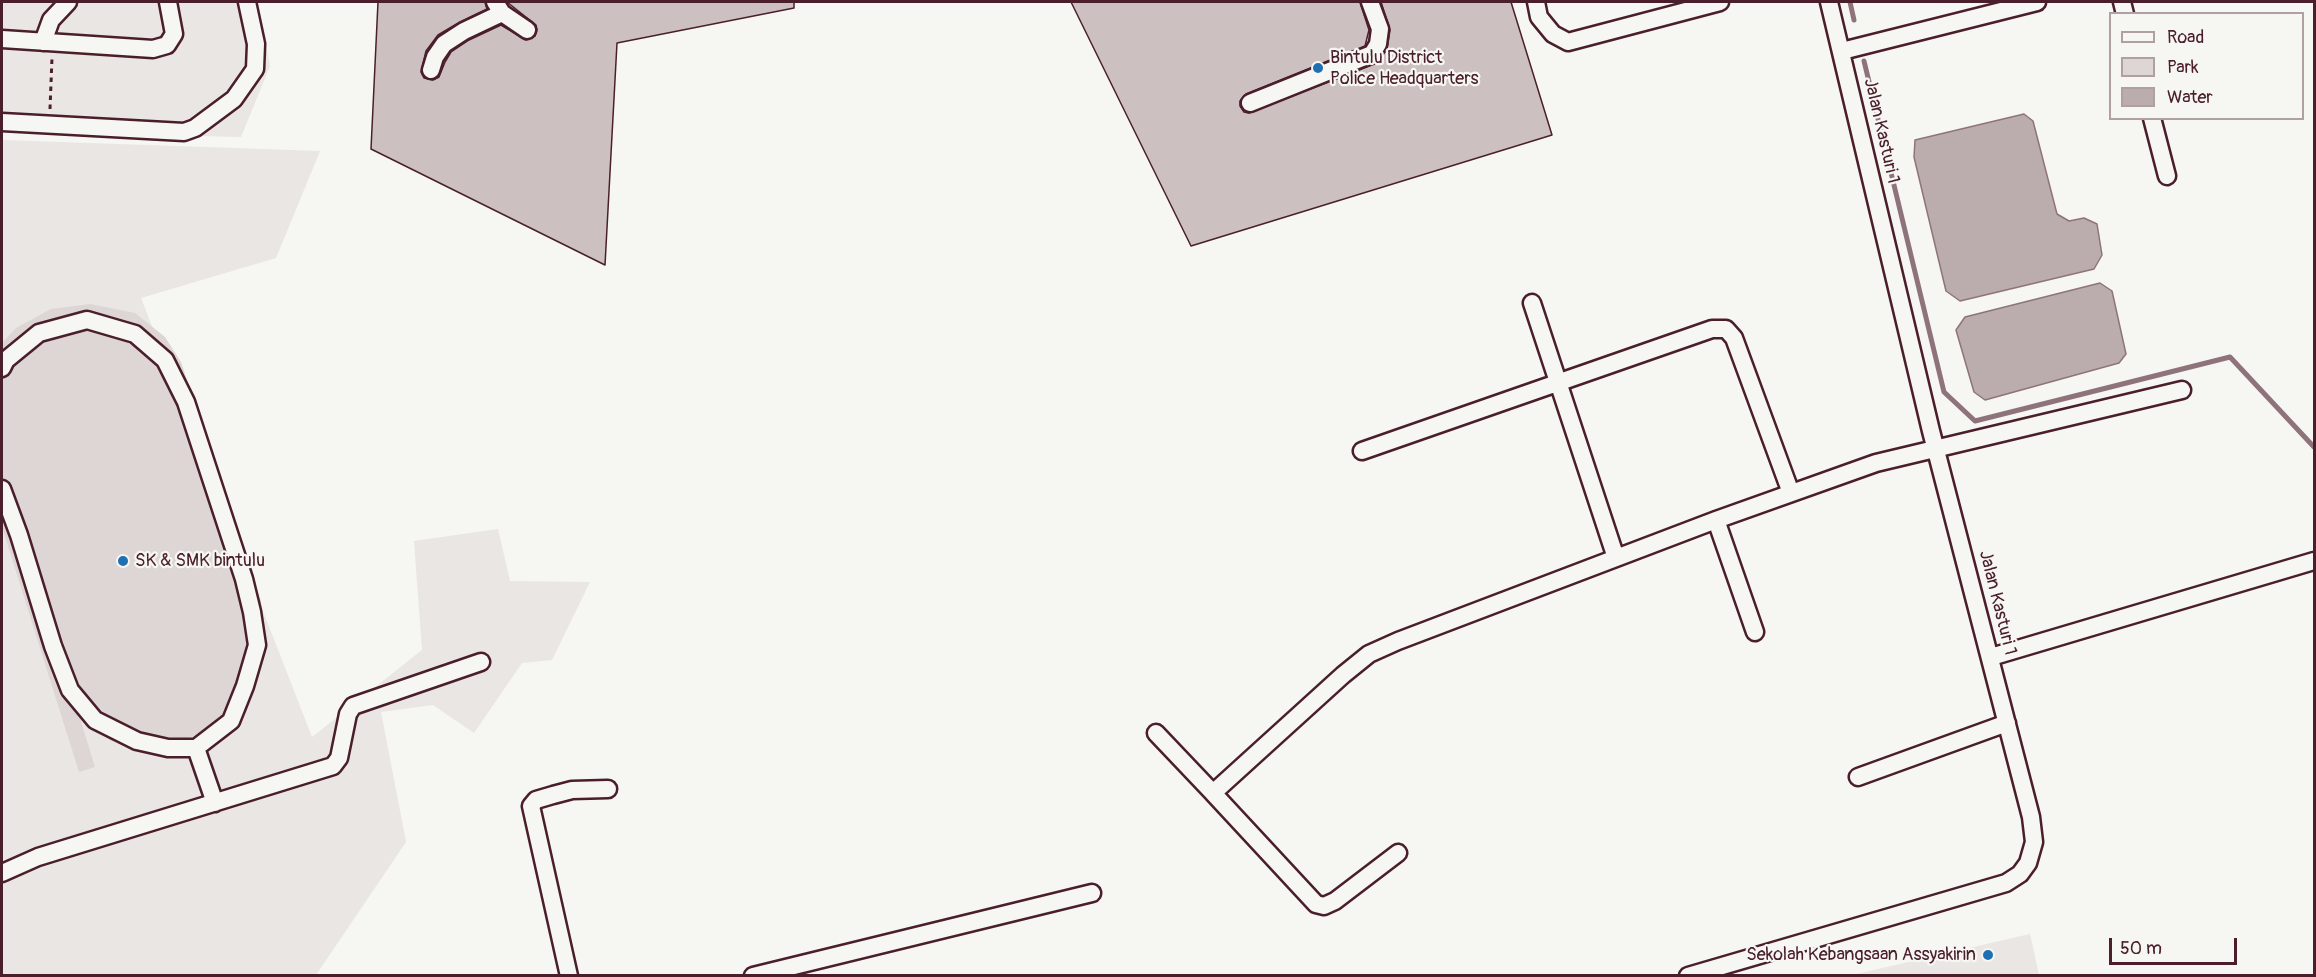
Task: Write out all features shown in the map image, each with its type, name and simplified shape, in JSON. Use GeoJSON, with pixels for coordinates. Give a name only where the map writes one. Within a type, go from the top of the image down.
{"type":"FeatureCollection","features":[{"type":"Feature","properties":{"kind":"street"},"geometry":{"type":"LineString","coordinates":[[48,42],[51,20],[68,2]]}},
{"type":"Feature","properties":{"kind":"street"},"geometry":{"type":"LineString","coordinates":[[2,39],[153,49],[167,45],[174,34],[168,2]]}},
{"type":"Feature","properties":{"kind":"street"},"geometry":{"type":"LineString","coordinates":[[2,122],[184,132],[195,128],[234,99],[255,69],[256,44],[247,2]]}},
{"type":"Feature","properties":{"kind":"street"},"geometry":{"type":"LineString","coordinates":[[1250,103],[1372,54],[1378,44],[1380,29],[1370,2]]}},
{"type":"Feature","properties":{"kind":"street"},"geometry":{"type":"LineString","coordinates":[[1536,2],[1539,17],[1553,34],[1568,42],[1720,2]]}},
{"type":"Feature","properties":{"kind":"street","name":"Jalan Kasturi 1"},"geometry":{"type":"LineString","coordinates":[[1688,975],[2006,883],[2020,874],[2028,863],[2034,842],[2031,817],[1937,449],[1829,2]]}},
{"type":"Feature","properties":{"kind":"street"},"geometry":{"type":"LineString","coordinates":[[1842,51],[2037,2]]}},
{"type":"Feature","properties":{"kind":"street"},"geometry":{"type":"LineString","coordinates":[[431,70],[435,57],[444,44],[499,7],[527,30]]}},
{"type":"Feature","properties":{"kind":"street"},"geometry":{"type":"LineString","coordinates":[[2153,120],[2167,176]]}},
{"type":"Feature","properties":{"kind":"street"},"geometry":{"type":"LineString","coordinates":[[1532,303],[1616,558]]}},
{"type":"Feature","properties":{"kind":"street"},"geometry":{"type":"LineString","coordinates":[[2,368],[6,360],[39,333],[87,320],[135,334],[165,360],[186,402],[244,579],[257,645],[245,686],[231,721],[196,748],[168,748],[137,741],[95,720],[70,690],[53,646],[19,535],[2,489]]}},
{"type":"Feature","properties":{"kind":"street"},"geometry":{"type":"LineString","coordinates":[[1362,451],[1712,328],[1726,329],[1734,338],[1791,493]]}},
{"type":"Feature","properties":{"kind":"street"},"geometry":{"type":"LineString","coordinates":[[1213,793],[1343,675],[1369,654],[1398,640],[1716,520],[1876,463],[2182,390]]}},
{"type":"Feature","properties":{"kind":"street"},"geometry":{"type":"LineString","coordinates":[[1716,520],[1755,632]]}},
{"type":"Feature","properties":{"kind":"street"},"geometry":{"type":"LineString","coordinates":[[1991,657],[2314,561]]}},
{"type":"Feature","properties":{"kind":"street"},"geometry":{"type":"LineString","coordinates":[[2,873],[38,857],[333,766],[339,758],[348,714],[353,706],[481,662]]}},
{"type":"Feature","properties":{"kind":"street"},"geometry":{"type":"LineString","coordinates":[[1858,777],[2007,723]]}},
{"type":"Feature","properties":{"kind":"street"},"geometry":{"type":"LineString","coordinates":[[1156,733],[1316,904],[1324,906],[1335,901],[1398,854]]}},
{"type":"Feature","properties":{"kind":"street"},"geometry":{"type":"LineString","coordinates":[[196,748],[215,803]]}},
{"type":"Feature","properties":{"kind":"street"},"geometry":{"type":"LineString","coordinates":[[569,975],[531,806],[536,800],[572,790],[608,789]]}},
{"type":"Feature","properties":{"kind":"street"},"geometry":{"type":"LineString","coordinates":[[753,975],[1092,893]]}},
{"type":"Feature","properties":{"kind":"path"},"geometry":{"type":"LineString","coordinates":[[48,42],[49,126]]}},
{"type":"Feature","properties":{"kind":"shaded area"},"geometry":{"type":"Polygon","coordinates":[[[2,2],[258,2],[270,66],[241,137],[2,131],[2,2]]]}},
{"type":"Feature","properties":{"kind":"shaded area","name":"SK & SMK bintulu"},"geometry":{"type":"Polygon","coordinates":[[[2,140],[320,151],[276,258],[141,298],[312,737],[422,650],[414,541],[498,529],[510,581],[590,582],[552,660],[522,663],[474,733],[433,705],[381,712],[406,842],[316,975],[2,976],[2,140]]]}},
{"type":"Feature","properties":{"kind":"shaded area","name":"Sekolah Kebangsaan Assyakirin"},"geometry":{"type":"Polygon","coordinates":[[[2030,934],[2039,975],[1852,975],[2030,934]]]}},
{"type":"Feature","properties":{"kind":"green space"},"geometry":{"type":"Polygon","coordinates":[[[90,304],[135,313],[165,337],[181,362],[261,601],[264,647],[228,719],[183,741],[143,745],[111,741],[79,715],[95,767],[79,772],[2,527],[2,343],[16,328],[51,309],[90,304]]]}},
{"type":"Feature","properties":{"kind":"water"},"geometry":{"type":"Polygon","coordinates":[[[2024,114],[2033,121],[2057,214],[2069,221],[2084,218],[2097,224],[2102,255],[2094,269],[1960,301],[1946,291],[1914,157],[1915,140],[2024,114]]]}},
{"type":"Feature","properties":{"kind":"water"},"geometry":{"type":"Polygon","coordinates":[[[2100,283],[2112,291],[2126,354],[2119,363],[1985,400],[1974,392],[1956,330],[1965,317],[2100,283]]]}},
{"type":"Feature","properties":{"kind":"building"},"geometry":{"type":"Polygon","coordinates":[[[378,2],[485,2],[487,9],[438,35],[426,51],[421,72],[424,78],[433,80],[439,77],[451,52],[469,40],[501,25],[526,40],[535,36],[536,25],[507,2],[794,2],[794,8],[617,43],[605,265],[371,149],[378,2]]]}},
{"type":"Feature","properties":{"kind":"building","name":"Bintulu District Police Headquarters"},"geometry":{"type":"Polygon","coordinates":[[[1071,2],[1360,2],[1369,30],[1365,46],[1246,94],[1240,101],[1240,106],[1244,112],[1249,113],[1377,63],[1387,49],[1390,30],[1381,2],[1511,2],[1552,135],[1191,246],[1071,2]]]}},
{"type":"Feature","properties":{"kind":"waterway"},"geometry":{"type":"LineString","coordinates":[[1850,2],[1854,20]]}},
{"type":"Feature","properties":{"kind":"waterway"},"geometry":{"type":"LineString","coordinates":[[1864,61],[1944,392],[1975,421],[2230,357],[2314,447]]}},
{"type":"Feature","properties":{"kind":"place","name":"Bintulu District Police Headquarters"},"geometry":{"type":"Point","coordinates":[1318,68]}},
{"type":"Feature","properties":{"kind":"place","name":"SK & SMK bintulu"},"geometry":{"type":"Point","coordinates":[123,561]}},
{"type":"Feature","properties":{"kind":"place","name":"Sekolah Kebangsaan Assyakirin"},"geometry":{"type":"Point","coordinates":[1988,955]}}]}
